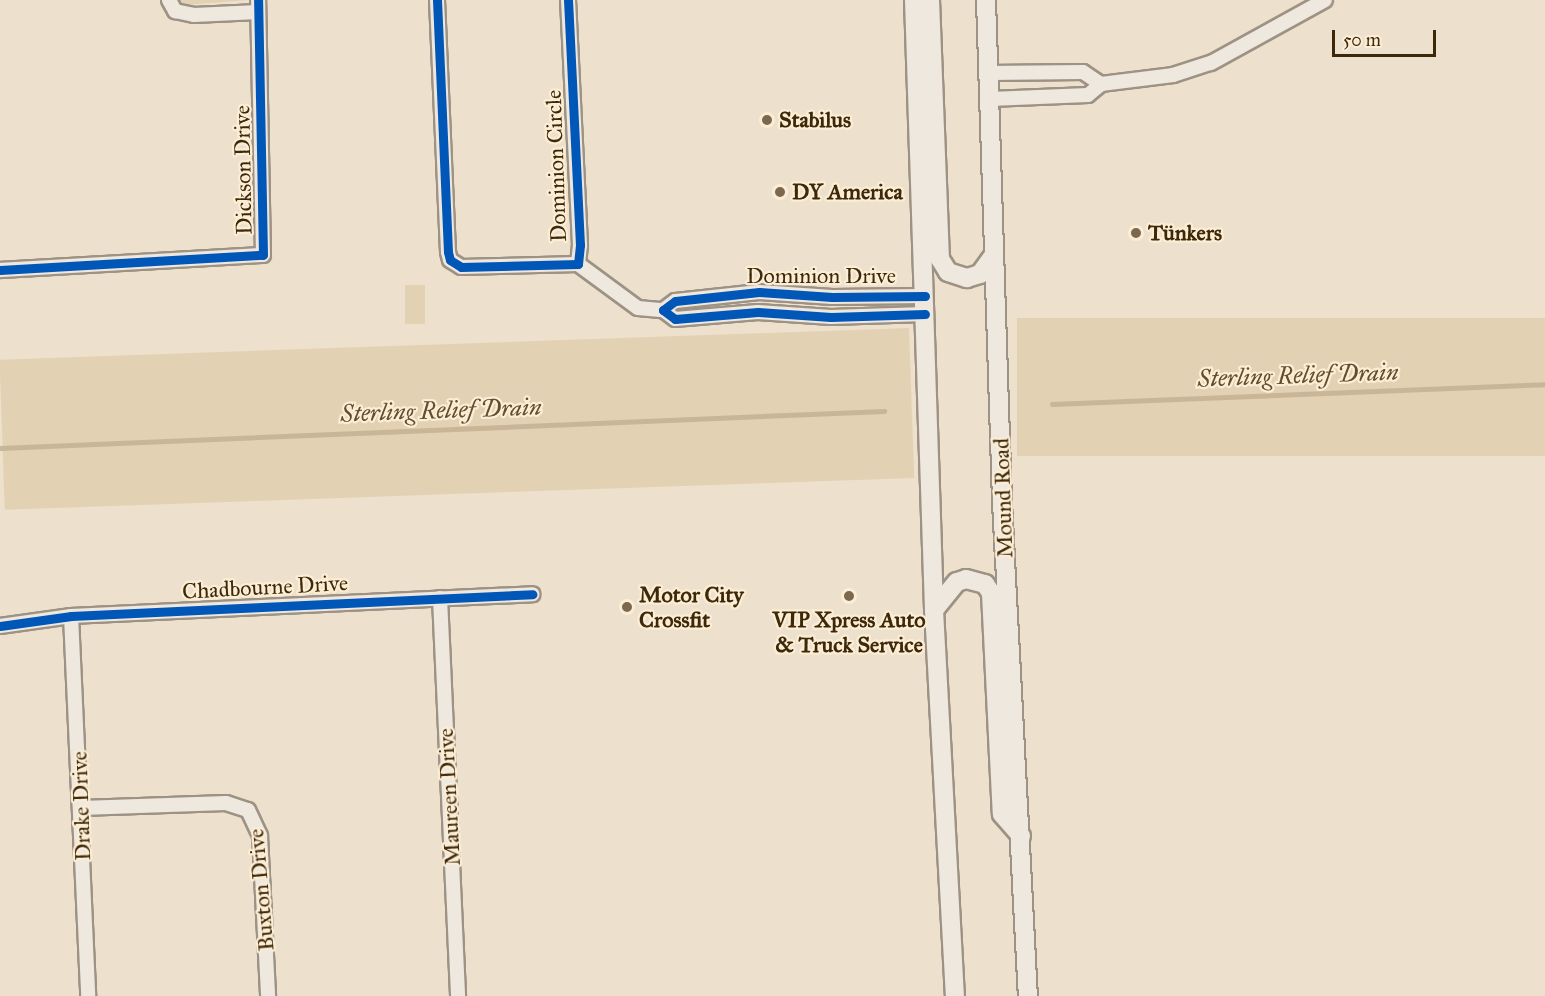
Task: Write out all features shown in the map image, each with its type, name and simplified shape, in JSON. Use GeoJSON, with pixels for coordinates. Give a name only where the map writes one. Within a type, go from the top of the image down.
{"type":"FeatureCollection","features":[{"type":"Feature","properties":{"kind":"main road"},"geometry":{"type":"LineString","coordinates":[[914,0],[934,610],[955,996]]}},
{"type":"Feature","properties":{"kind":"main road"},"geometry":{"type":"LineString","coordinates":[[930,0],[940,259],[948,272],[967,278],[985,269],[994,255]]}},
{"type":"Feature","properties":{"kind":"main road","name":"Mound Road"},"geometry":{"type":"LineString","coordinates":[[986,0],[994,255],[1028,996]]}},
{"type":"Feature","properties":{"kind":"main road"},"geometry":{"type":"LineString","coordinates":[[934,610],[957,582],[966,579],[985,584],[991,593],[1002,814],[1021,836]]}},
{"type":"Feature","properties":{"kind":"street","name":"Dickson Drive"},"geometry":{"type":"LineString","coordinates":[[0,270],[263,255],[258,6],[194,15],[175,11],[169,0]]}},
{"type":"Feature","properties":{"kind":"street","name":"Dominion Circle"},"geometry":{"type":"LineString","coordinates":[[437,0],[450,260],[461,267],[578,264],[580,245],[568,0]]}},
{"type":"Feature","properties":{"kind":"street"},"geometry":{"type":"LineString","coordinates":[[990,99],[1089,95],[1101,84],[1197,69],[1325,0]]}},
{"type":"Feature","properties":{"kind":"street"},"geometry":{"type":"LineString","coordinates":[[989,73],[1083,72],[1101,84]]}},
{"type":"Feature","properties":{"kind":"street","name":"Dominion Drive"},"geometry":{"type":"LineString","coordinates":[[578,264],[638,308],[663,310],[675,319],[758,312],[831,317],[925,314]]}},
{"type":"Feature","properties":{"kind":"street","name":"Dominion Drive"},"geometry":{"type":"LineString","coordinates":[[663,310],[675,301],[759,292],[832,297],[925,296]]}},
{"type":"Feature","properties":{"kind":"street","name":"Chadbourne Drive"},"geometry":{"type":"LineString","coordinates":[[0,626],[71,616],[532,594]]}},
{"type":"Feature","properties":{"kind":"street","name":"Maureen Drive"},"geometry":{"type":"LineString","coordinates":[[440,598],[458,996]]}},
{"type":"Feature","properties":{"kind":"street","name":"Drake Drive"},"geometry":{"type":"LineString","coordinates":[[71,616],[88,996]]}},
{"type":"Feature","properties":{"kind":"street","name":"Buxton Drive"},"geometry":{"type":"LineString","coordinates":[[81,808],[226,803],[248,810],[260,836],[268,996]]}},
{"type":"Feature","properties":{"kind":"shaded area"},"geometry":{"type":"Polygon","coordinates":[[[177,0],[248,0],[185,5],[177,0]]]}},
{"type":"Feature","properties":{"kind":"shaded area"},"geometry":{"type":"Polygon","coordinates":[[[405,285],[425,285],[425,324],[405,324],[405,285]]]}},
{"type":"Feature","properties":{"kind":"shaded area","name":"Sterling Relief Drain"},"geometry":{"type":"Polygon","coordinates":[[[1017,318],[1545,318],[1545,456],[1017,456],[1017,318]]]}},
{"type":"Feature","properties":{"kind":"shaded area","name":"Sterling Relief Drain"},"geometry":{"type":"Polygon","coordinates":[[[909,328],[914,478],[5,510],[0,360],[909,328]]]}},
{"type":"Feature","properties":{"kind":"waterway","name":"Sterling Relief Drain"},"geometry":{"type":"LineString","coordinates":[[1052,404],[1545,384]]}},
{"type":"Feature","properties":{"kind":"waterway","name":"Sterling Relief Drain"},"geometry":{"type":"LineString","coordinates":[[0,448],[884,411]]}},
{"type":"Feature","properties":{"kind":"cycle path"},"geometry":{"type":"LineString","coordinates":[[0,270],[263,255],[258,0]]}},
{"type":"Feature","properties":{"kind":"cycle path"},"geometry":{"type":"LineString","coordinates":[[437,0],[448,252],[450,260],[461,267],[578,264],[580,245],[568,0]]}},
{"type":"Feature","properties":{"kind":"cycle path"},"geometry":{"type":"LineString","coordinates":[[925,296],[832,297],[759,292],[675,301],[663,310],[675,319],[758,312],[831,317],[925,314]]}},
{"type":"Feature","properties":{"kind":"cycle path"},"geometry":{"type":"LineString","coordinates":[[0,626],[71,616],[532,594]]}},
{"type":"Feature","properties":{"kind":"place","name":"Stabilus"},"geometry":{"type":"Point","coordinates":[767,120]}},
{"type":"Feature","properties":{"kind":"place","name":"DY America"},"geometry":{"type":"Point","coordinates":[780,192]}},
{"type":"Feature","properties":{"kind":"place","name":"Tünkers"},"geometry":{"type":"Point","coordinates":[1136,233]}},
{"type":"Feature","properties":{"kind":"place","name":"VIP Xpress Auto & Truck Service"},"geometry":{"type":"Point","coordinates":[849,596]}},
{"type":"Feature","properties":{"kind":"place","name":"Motor City Crossfit"},"geometry":{"type":"Point","coordinates":[627,607]}}]}
